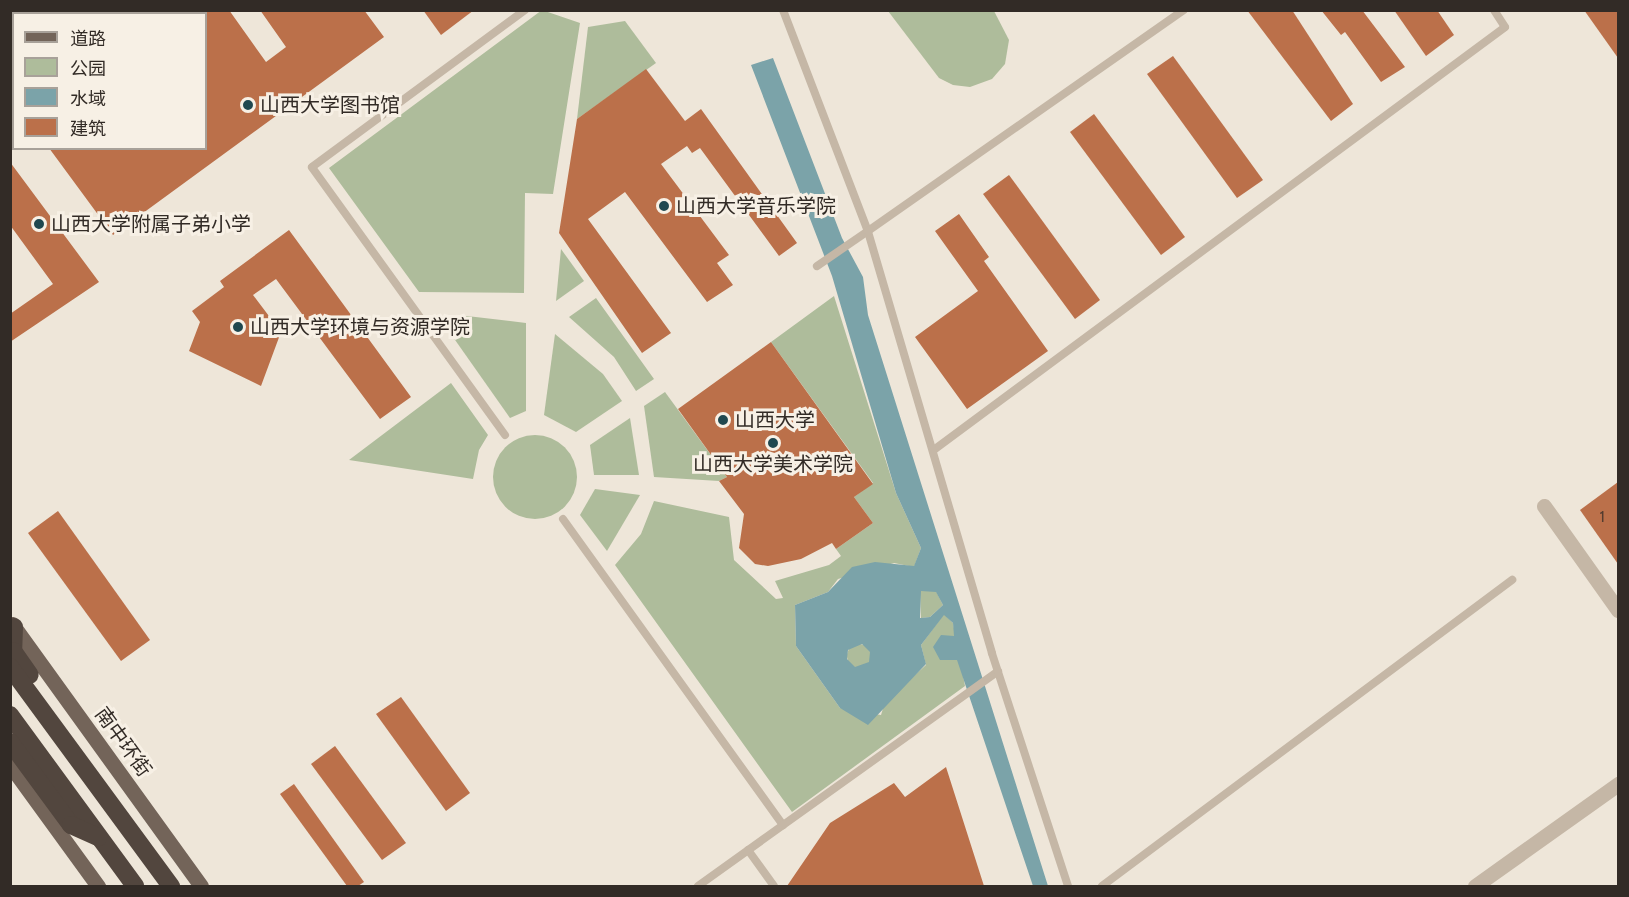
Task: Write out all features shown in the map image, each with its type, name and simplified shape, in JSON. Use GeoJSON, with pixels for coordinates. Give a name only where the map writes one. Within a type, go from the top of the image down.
{"type":"FeatureCollection","features":[{"type":"Feature","properties":{"kind":"highway"},"geometry":{"type":"LineString","coordinates":[[12,624],[13,651],[131,812],[135,838]]}},
{"type":"Feature","properties":{"kind":"highway"},"geometry":{"type":"LineString","coordinates":[[10,667],[171,886]]}},
{"type":"Feature","properties":{"kind":"highway"},"geometry":{"type":"LineString","coordinates":[[10,715],[135,886]]}},
{"type":"Feature","properties":{"kind":"highway"},"geometry":{"type":"LineString","coordinates":[[10,742],[71,825],[100,837]]}},
{"type":"Feature","properties":{"kind":"main road","name":"南中环街"},"geometry":{"type":"LineString","coordinates":[[12,624],[201,886]]}},
{"type":"Feature","properties":{"kind":"main road"},"geometry":{"type":"LineString","coordinates":[[10,765],[98,886]]}},
{"type":"Feature","properties":{"kind":"street"},"geometry":{"type":"LineString","coordinates":[[1544,506],[1618,610]]}},
{"type":"Feature","properties":{"kind":"street"},"geometry":{"type":"LineString","coordinates":[[1475,886],[1618,784]]}},
{"type":"Feature","properties":{"kind":"lane"},"geometry":{"type":"LineString","coordinates":[[505,435],[312,167],[525,10]]}},
{"type":"Feature","properties":{"kind":"lane"},"geometry":{"type":"LineString","coordinates":[[783,10],[868,231],[935,449],[998,671],[1068,886]]}},
{"type":"Feature","properties":{"kind":"lane"},"geometry":{"type":"LineString","coordinates":[[817,266],[1184,10]]}},
{"type":"Feature","properties":{"kind":"lane"},"geometry":{"type":"LineString","coordinates":[[935,449],[1505,27],[1494,10]]}},
{"type":"Feature","properties":{"kind":"lane"},"geometry":{"type":"LineString","coordinates":[[563,519],[783,825]]}},
{"type":"Feature","properties":{"kind":"lane"},"geometry":{"type":"LineString","coordinates":[[1102,886],[1512,580]]}},
{"type":"Feature","properties":{"kind":"lane"},"geometry":{"type":"LineString","coordinates":[[698,886],[998,671]]}},
{"type":"Feature","properties":{"kind":"lane"},"geometry":{"type":"LineString","coordinates":[[748,850],[774,886]]}},
{"type":"Feature","properties":{"kind":"green space"},"geometry":{"type":"Polygon","coordinates":[[[542,10],[580,23],[553,194],[525,193],[524,293],[419,292],[329,168],[542,10]]]}},
{"type":"Feature","properties":{"kind":"green space"},"geometry":{"type":"Polygon","coordinates":[[[888,11],[994,11],[1009,40],[1005,64],[992,79],[970,87],[953,85],[939,78],[888,11]]]}},
{"type":"Feature","properties":{"kind":"green space"},"geometry":{"type":"Polygon","coordinates":[[[625,21],[656,63],[577,119],[588,27],[625,21]]]}},
{"type":"Feature","properties":{"kind":"green space"},"geometry":{"type":"Polygon","coordinates":[[[561,249],[584,281],[556,301],[561,249]]]}},
{"type":"Feature","properties":{"kind":"green space"},"geometry":{"type":"Polygon","coordinates":[[[834,296],[896,493],[921,548],[914,567],[894,563],[838,579],[828,592],[795,605],[796,646],[840,708],[881,715],[885,702],[926,665],[921,645],[944,614],[953,623],[965,686],[792,812],[615,565],[641,534],[654,501],[729,517],[734,560],[776,599],[783,598],[775,581],[829,565],[841,556],[836,549],[873,523],[854,497],[873,483],[771,342],[834,296]]]}},
{"type":"Feature","properties":{"kind":"green space"},"geometry":{"type":"Polygon","coordinates":[[[596,298],[654,379],[636,391],[614,357],[569,317],[596,298]]]}},
{"type":"Feature","properties":{"kind":"green space"},"geometry":{"type":"Polygon","coordinates":[[[467,316],[526,323],[526,411],[510,418],[441,320],[467,316]]]}},
{"type":"Feature","properties":{"kind":"green space"},"geometry":{"type":"Polygon","coordinates":[[[555,334],[603,374],[622,401],[576,432],[544,415],[555,334]]]}},
{"type":"Feature","properties":{"kind":"green space"},"geometry":{"type":"Polygon","coordinates":[[[451,383],[488,435],[479,450],[473,479],[349,460],[451,383]]]}},
{"type":"Feature","properties":{"kind":"green space"},"geometry":{"type":"Polygon","coordinates":[[[665,392],[727,477],[719,481],[654,477],[644,406],[665,392]]]}},
{"type":"Feature","properties":{"kind":"green space"},"geometry":{"type":"Polygon","coordinates":[[[630,418],[639,475],[594,475],[590,445],[630,418]]]}},
{"type":"Feature","properties":{"kind":"green space"},"geometry":{"type":"Polygon","coordinates":[[[535,435],[551,438],[565,447],[574,461],[577,477],[574,493],[565,507],[551,516],[535,519],[519,516],[505,507],[496,493],[493,477],[496,461],[505,447],[519,438],[535,435]]]}},
{"type":"Feature","properties":{"kind":"green space"},"geometry":{"type":"Polygon","coordinates":[[[595,489],[640,495],[607,551],[580,515],[595,489]]]}},
{"type":"Feature","properties":{"kind":"green space"},"geometry":{"type":"Polygon","coordinates":[[[920,591],[936,591],[943,605],[930,617],[921,618],[920,591]]]}},
{"type":"Feature","properties":{"kind":"green space"},"geometry":{"type":"Polygon","coordinates":[[[859,644],[864,645],[870,651],[870,661],[864,667],[859,668],[854,667],[848,661],[847,656],[848,651],[854,645],[859,644]]]}},
{"type":"Feature","properties":{"kind":"water"},"geometry":{"type":"Polygon","coordinates":[[[773,58],[842,238],[863,277],[868,315],[1048,886],[1033,886],[957,660],[940,660],[933,647],[941,635],[954,636],[953,623],[944,615],[921,645],[926,664],[868,725],[840,708],[796,646],[795,605],[828,592],[852,567],[875,562],[914,566],[921,548],[896,493],[832,276],[751,65],[773,58]],[[921,591],[920,618],[930,617],[943,605],[936,592],[921,591]],[[862,644],[848,650],[847,659],[855,667],[869,662],[870,652],[862,644]]]}},
{"type":"Feature","properties":{"kind":"building","name":"山西大学图书馆"},"geometry":{"type":"Polygon","coordinates":[[[206,10],[229,10],[266,62],[286,47],[260,10],[364,10],[384,37],[113,235],[50,150],[207,150],[206,10]]]}},
{"type":"Feature","properties":{"kind":"building"},"geometry":{"type":"Polygon","coordinates":[[[423,10],[474,10],[441,35],[423,10]]]}},
{"type":"Feature","properties":{"kind":"building"},"geometry":{"type":"Polygon","coordinates":[[[1247,10],[1292,10],[1353,104],[1331,121],[1247,10]]]}},
{"type":"Feature","properties":{"kind":"building"},"geometry":{"type":"Polygon","coordinates":[[[1321,10],[1362,10],[1405,67],[1381,82],[1345,32],[1341,35],[1321,10]]]}},
{"type":"Feature","properties":{"kind":"building"},"geometry":{"type":"Polygon","coordinates":[[[1394,10],[1437,10],[1454,35],[1426,56],[1394,10]]]}},
{"type":"Feature","properties":{"kind":"building"},"geometry":{"type":"Polygon","coordinates":[[[1584,10],[1618,10],[1618,58],[1584,10]]]}},
{"type":"Feature","properties":{"kind":"building"},"geometry":{"type":"Polygon","coordinates":[[[1173,56],[1263,180],[1237,198],[1147,74],[1173,56]]]}},
{"type":"Feature","properties":{"kind":"building","name":"山西大学音乐学院"},"geometry":{"type":"Polygon","coordinates":[[[646,69],[685,121],[701,109],[797,243],[779,256],[700,148],[692,153],[687,146],[661,164],[729,255],[717,263],[733,285],[707,302],[625,192],[588,219],[671,333],[642,353],[559,233],[577,119],[646,69]]]}},
{"type":"Feature","properties":{"kind":"building"},"geometry":{"type":"Polygon","coordinates":[[[1094,114],[1185,237],[1161,255],[1070,132],[1094,114]]]}},
{"type":"Feature","properties":{"kind":"building","name":"山西大学附属子弟小学"},"geometry":{"type":"Polygon","coordinates":[[[10,162],[99,282],[10,342],[10,314],[53,284],[10,225],[10,162]]]}},
{"type":"Feature","properties":{"kind":"building"},"geometry":{"type":"Polygon","coordinates":[[[1009,175],[1100,300],[1075,319],[983,194],[1009,175]]]}},
{"type":"Feature","properties":{"kind":"building"},"geometry":{"type":"Polygon","coordinates":[[[959,214],[989,257],[984,261],[1048,351],[967,409],[915,337],[978,291],[935,231],[959,214]]]}},
{"type":"Feature","properties":{"kind":"building","name":"山西大学环境与资源学院"},"geometry":{"type":"Polygon","coordinates":[[[289,230],[411,397],[380,419],[276,279],[253,295],[281,332],[261,386],[189,351],[200,322],[192,311],[224,287],[220,281],[289,230]]]}},
{"type":"Feature","properties":{"kind":"building","name":"山西大学美术学院"},"geometry":{"type":"Polygon","coordinates":[[[771,342],[873,484],[854,497],[873,523],[836,549],[832,543],[801,559],[768,566],[755,564],[739,548],[744,514],[719,481],[727,477],[678,409],[771,342]]]}},
{"type":"Feature","properties":{"kind":"building"},"geometry":{"type":"Polygon","coordinates":[[[1618,482],[1618,564],[1580,510],[1618,482]]]}},
{"type":"Feature","properties":{"kind":"building"},"geometry":{"type":"Polygon","coordinates":[[[58,511],[150,640],[121,661],[28,533],[58,511]]]}},
{"type":"Feature","properties":{"kind":"building"},"geometry":{"type":"Polygon","coordinates":[[[401,697],[470,793],[446,811],[376,714],[401,697]]]}},
{"type":"Feature","properties":{"kind":"building"},"geometry":{"type":"Polygon","coordinates":[[[335,746],[406,843],[382,860],[311,764],[335,746]]]}},
{"type":"Feature","properties":{"kind":"building"},"geometry":{"type":"Polygon","coordinates":[[[946,767],[984,886],[787,886],[830,823],[894,783],[905,797],[946,767]]]}},
{"type":"Feature","properties":{"kind":"building"},"geometry":{"type":"Polygon","coordinates":[[[294,784],[364,882],[358,886],[347,886],[280,794],[294,784]]]}},
{"type":"Feature","properties":{"kind":"place","name":"山西大学图书馆"},"geometry":{"type":"Point","coordinates":[248,105]}},
{"type":"Feature","properties":{"kind":"place","name":"山西大学音乐学院"},"geometry":{"type":"Point","coordinates":[664,206]}},
{"type":"Feature","properties":{"kind":"place","name":"山西大学附属子弟小学"},"geometry":{"type":"Point","coordinates":[39,224]}},
{"type":"Feature","properties":{"kind":"place","name":"山西大学环境与资源学院"},"geometry":{"type":"Point","coordinates":[238,327]}},
{"type":"Feature","properties":{"kind":"place","name":"山西大学"},"geometry":{"type":"Point","coordinates":[723,420]}},
{"type":"Feature","properties":{"kind":"place","name":"山西大学美术学院"},"geometry":{"type":"Point","coordinates":[773,443]}}]}
